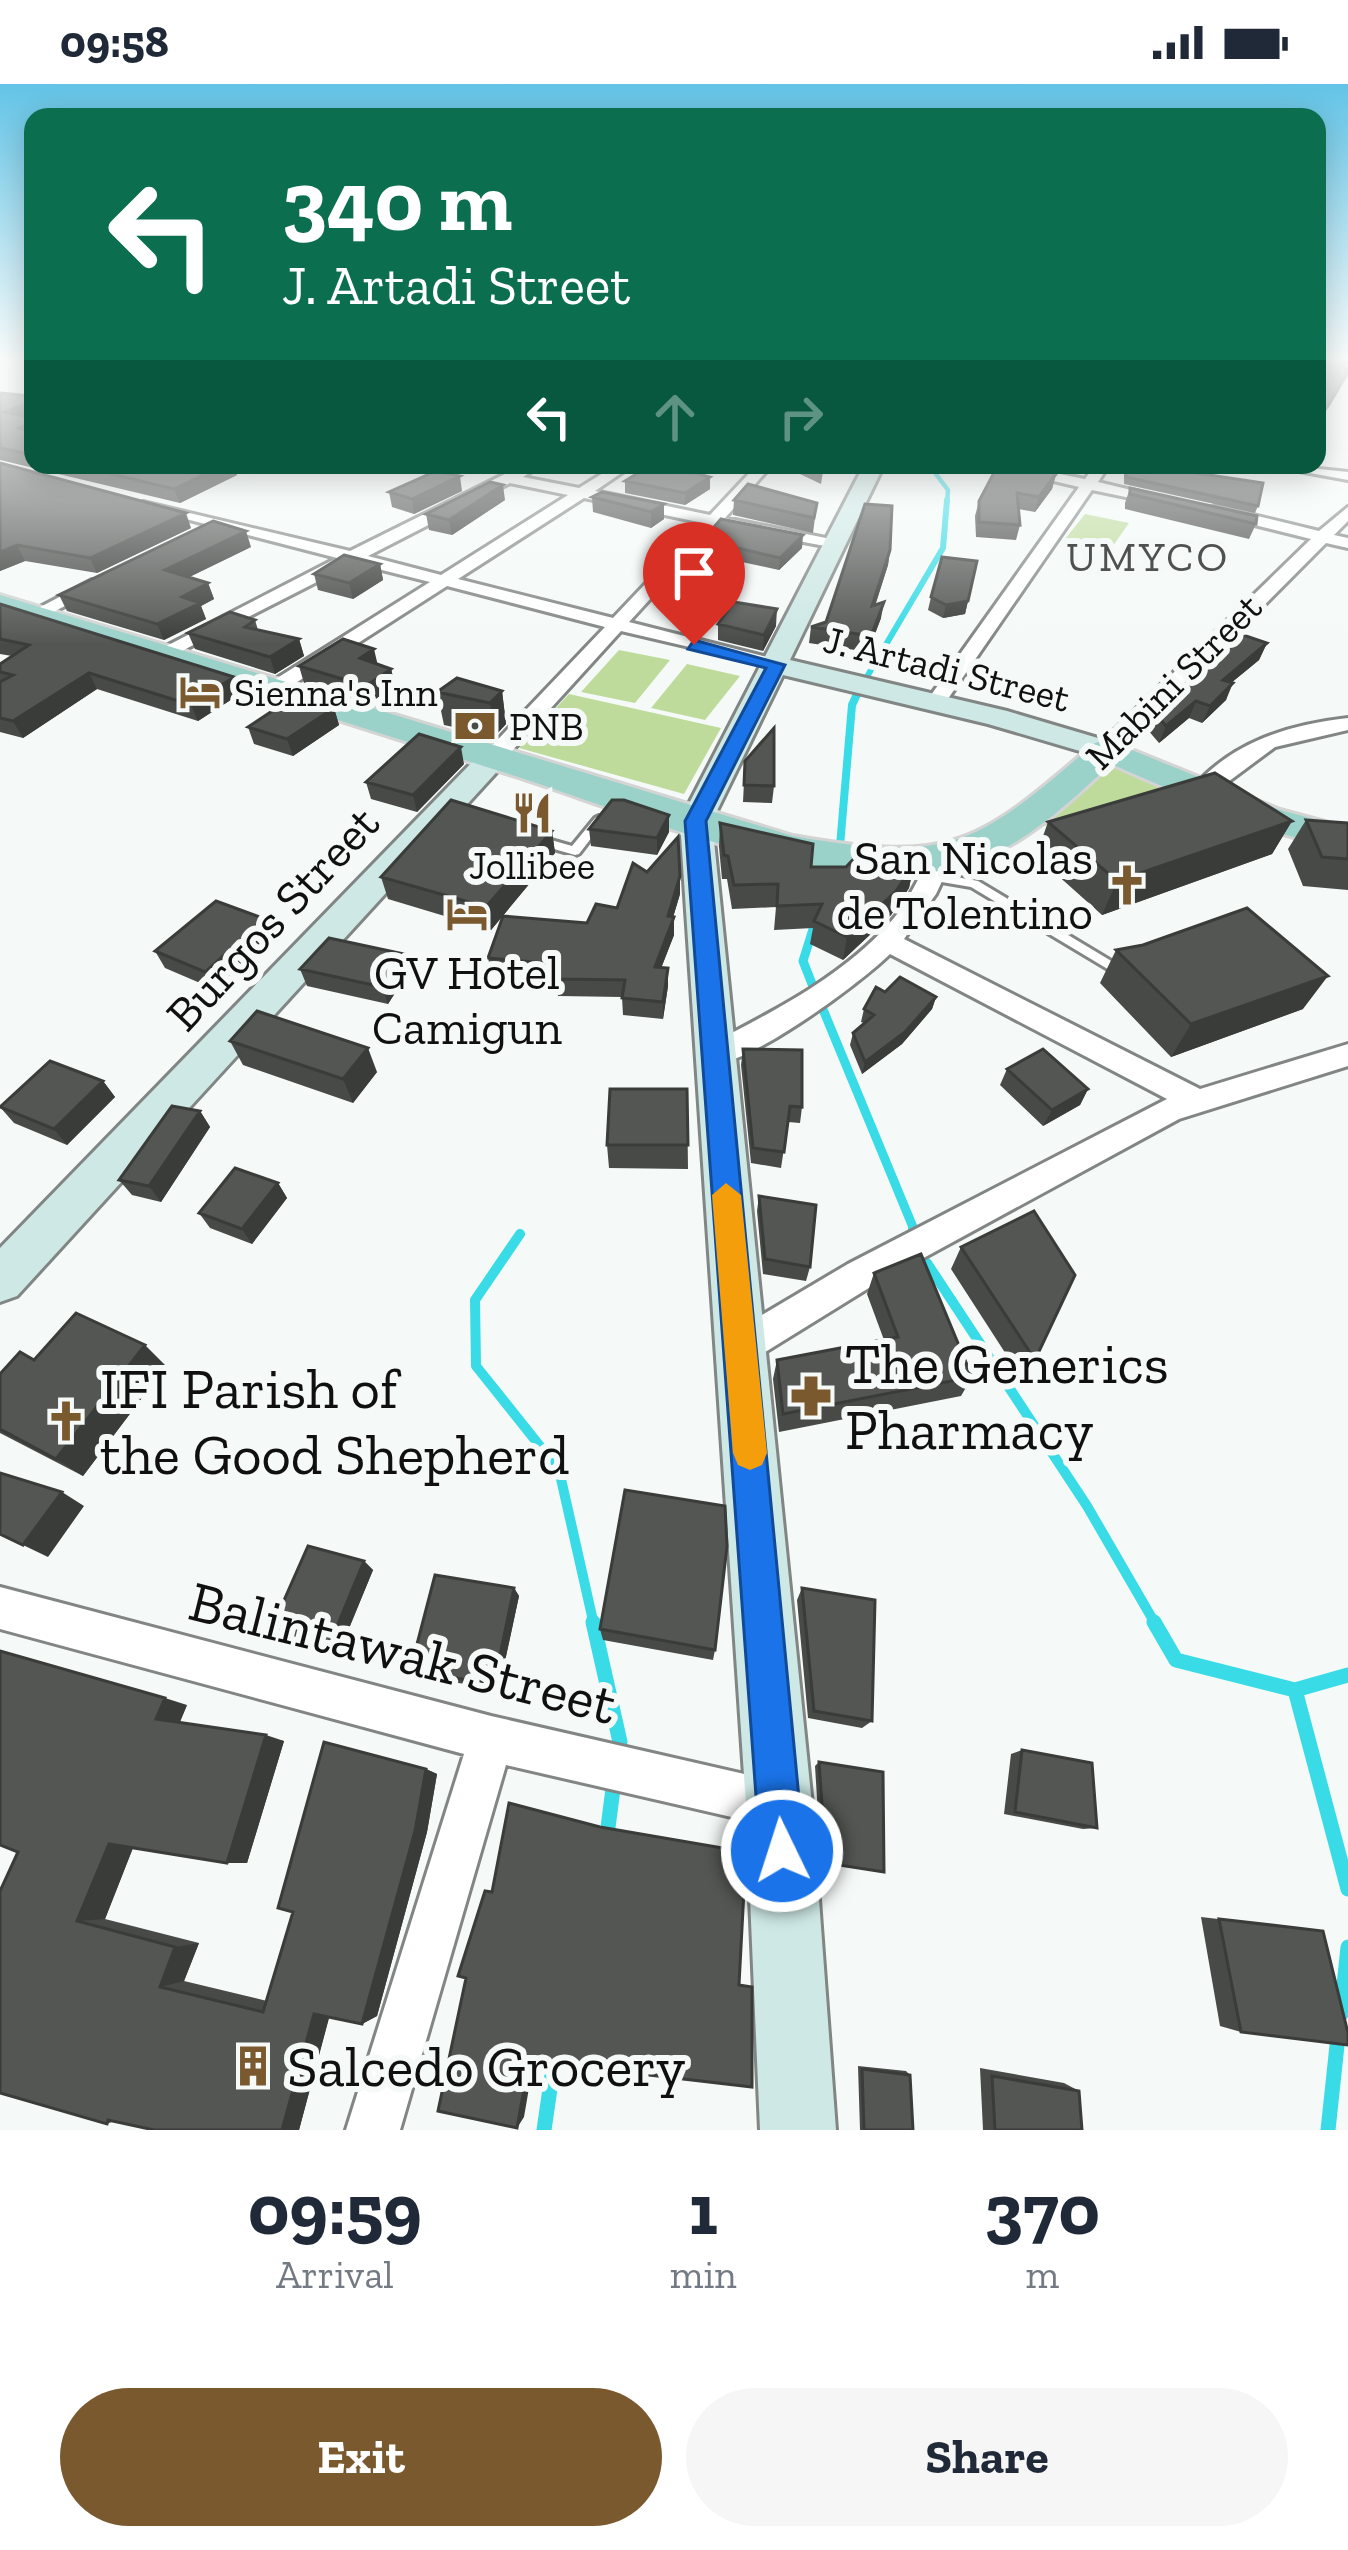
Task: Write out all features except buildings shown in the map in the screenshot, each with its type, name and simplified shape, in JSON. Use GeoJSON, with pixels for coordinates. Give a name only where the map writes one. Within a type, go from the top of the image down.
{"type":"FeatureCollection","features":[{"type":"Feature","properties":{"kind":"main road"},"geometry":{"type":"LineString","coordinates":[[0,604],[696,821],[844,854],[937,868]]}},
{"type":"Feature","properties":{"kind":"main road"},"geometry":{"type":"LineString","coordinates":[[1107,750],[1302,830],[1348,840]]}},
{"type":"Feature","properties":{"kind":"main road","name":"Mabini Street"},"geometry":{"type":"LineString","coordinates":[[937,868],[991,842],[1107,750]]}},
{"type":"Feature","properties":{"kind":"main road","name":"Mabini Street"},"geometry":{"type":"LineString","coordinates":[[1155,803],[1201,790]]}},
{"type":"Feature","properties":{"kind":"main road","name":"Mabini Street"},"geometry":{"type":"LineString","coordinates":[[991,842],[1069,827]]}},
{"type":"Feature","properties":{"kind":"street"},"geometry":{"type":"LineString","coordinates":[[161,655],[516,474]]}},
{"type":"Feature","properties":{"kind":"street"},"geometry":{"type":"LineString","coordinates":[[273,689],[612,474]]}},
{"type":"Feature","properties":{"kind":"street","name":"Burgos Street"},"geometry":{"type":"LineString","coordinates":[[0,1281],[453,815],[493,758],[757,474]]}},
{"type":"Feature","properties":{"kind":"street"},"geometry":{"type":"LineString","coordinates":[[799,2130],[779,1804],[696,821],[870,474]]}},
{"type":"Feature","properties":{"kind":"street"},"geometry":{"type":"LineString","coordinates":[[1038,474],[1181,504]]}},
{"type":"Feature","properties":{"kind":"street"},"geometry":{"type":"LineString","coordinates":[[936,702],[1096,474]]}},
{"type":"Feature","properties":{"kind":"street"},"geometry":{"type":"LineString","coordinates":[[508,478],[835,545]]}},
{"type":"Feature","properties":{"kind":"street","name":"J. Artadi Street"},"geometry":{"type":"LineString","coordinates":[[134,501],[613,626],[936,702],[1107,750]]}},
{"type":"Feature","properties":{"kind":"street"},"geometry":{"type":"LineString","coordinates":[[1204,508],[1348,542]]}},
{"type":"Feature","properties":{"kind":"street","name":"Mabini Street"},"geometry":{"type":"LineString","coordinates":[[1107,750],[1348,512]]}},
{"type":"Feature","properties":{"kind":"street"},"geometry":{"type":"LineString","coordinates":[[202,534],[223,524]]}},
{"type":"Feature","properties":{"kind":"street"},"geometry":{"type":"LineString","coordinates":[[34,615],[118,574]]}},
{"type":"Feature","properties":{"kind":"street"},"geometry":{"type":"LineString","coordinates":[[1201,790],[1238,755],[1264,741],[1348,724]]}},
{"type":"Feature","properties":{"kind":"street"},"geometry":{"type":"LineString","coordinates":[[713,1056],[802,1008],[886,941],[937,868]]}},
{"type":"Feature","properties":{"kind":"street"},"geometry":{"type":"LineString","coordinates":[[886,941],[1197,1101]]}},
{"type":"Feature","properties":{"kind":"street"},"geometry":{"type":"LineString","coordinates":[[741,1347],[860,1275],[1108,1140],[1197,1101],[1348,1055]]}},
{"type":"Feature","properties":{"kind":"street","name":"Balintawak Street"},"geometry":{"type":"LineString","coordinates":[[0,1608],[491,1739],[779,1804]]}},
{"type":"Feature","properties":{"kind":"street"},"geometry":{"type":"LineString","coordinates":[[374,2130],[491,1739]]}},
{"type":"Feature","properties":{"kind":"lane"},"geometry":{"type":"LineString","coordinates":[[531,838],[575,851],[617,797]]}},
{"type":"Feature","properties":{"kind":"lane"},"geometry":{"type":"LineString","coordinates":[[937,868],[974,884],[1121,970]]}},
{"type":"Feature","properties":{"kind":"green space"},"geometry":{"type":"Polygon","coordinates":[[[1085,514],[1129,523],[1108,553],[1062,543],[1085,514]]]}},
{"type":"Feature","properties":{"kind":"green space"},"geometry":{"type":"Polygon","coordinates":[[[619,650],[670,660],[635,703],[581,692],[619,650]]]}},
{"type":"Feature","properties":{"kind":"green space"},"geometry":{"type":"Polygon","coordinates":[[[687,664],[740,676],[705,720],[651,708],[687,664]]]}},
{"type":"Feature","properties":{"kind":"green space"},"geometry":{"type":"Polygon","coordinates":[[[569,694],[721,728],[684,794],[519,748],[569,694]]]}},
{"type":"Feature","properties":{"kind":"green space"},"geometry":{"type":"Polygon","coordinates":[[[1114,758],[1183,789],[1018,833],[1114,758]]]}},
{"type":"Feature","properties":{"kind":"waterway"},"geometry":{"type":"LineString","coordinates":[[936,474],[948,490],[947,503]]}},
{"type":"Feature","properties":{"kind":"waterway"},"geometry":{"type":"LineString","coordinates":[[865,680],[943,548],[947,500]]}},
{"type":"Feature","properties":{"kind":"waterway"},"geometry":{"type":"LineString","coordinates":[[840,846],[852,705],[858,692]]}},
{"type":"Feature","properties":{"kind":"waterway"},"geometry":{"type":"LineString","coordinates":[[814,926],[803,961],[814,989]]}},
{"type":"Feature","properties":{"kind":"waterway"},"geometry":{"type":"LineString","coordinates":[[822,1007],[915,1232]]}},
{"type":"Feature","properties":{"kind":"waterway"},"geometry":{"type":"LineString","coordinates":[[913,1229],[916,1235]]}},
{"type":"Feature","properties":{"kind":"waterway"},"geometry":{"type":"LineString","coordinates":[[520,1234],[475,1300],[476,1366],[559,1470],[594,1625]]}},
{"type":"Feature","properties":{"kind":"waterway"},"geometry":{"type":"LineString","coordinates":[[927,1263],[1087,1506],[1156,1625]]}},
{"type":"Feature","properties":{"kind":"waterway"},"geometry":{"type":"LineString","coordinates":[[593,1622],[620,1742]]}},
{"type":"Feature","properties":{"kind":"waterway"},"geometry":{"type":"LineString","coordinates":[[1154,1622],[1176,1660],[1295,1690]]}},
{"type":"Feature","properties":{"kind":"waterway"},"geometry":{"type":"LineString","coordinates":[[1295,1690],[1348,1675]]}},
{"type":"Feature","properties":{"kind":"waterway"},"geometry":{"type":"LineString","coordinates":[[1295,1690],[1348,1889]]}},
{"type":"Feature","properties":{"kind":"waterway"},"geometry":{"type":"LineString","coordinates":[[607,1835],[614,1781]]}},
{"type":"Feature","properties":{"kind":"waterway"},"geometry":{"type":"LineString","coordinates":[[1341,2014],[1348,1947]]}},
{"type":"Feature","properties":{"kind":"waterway"},"geometry":{"type":"LineString","coordinates":[[1328,2130],[1338,2036]]}},
{"type":"Feature","properties":{"kind":"waterway"},"geometry":{"type":"LineString","coordinates":[[544,2130],[555,2054]]}},
{"type":"Feature","properties":{"kind":"slow traffic"},"geometry":{"type":"LineString","coordinates":[[726,1195],[750,1453]]}},
{"type":"Feature","properties":{"kind":"place","name":"Sienna's Inn"},"geometry":{"type":"Point","coordinates":[200,692]}},
{"type":"Feature","properties":{"kind":"place","name":"PNB"},"geometry":{"type":"Point","coordinates":[475,726]}},
{"type":"Feature","properties":{"kind":"place","name":"Jollibee"},"geometry":{"type":"Point","coordinates":[532,813]}},
{"type":"Feature","properties":{"kind":"place","name":"San Nicolas de Tolentino"},"geometry":{"type":"Point","coordinates":[1127,885]}},
{"type":"Feature","properties":{"kind":"place","name":"GV Hotel Camigun"},"geometry":{"type":"Point","coordinates":[467,914]}},
{"type":"Feature","properties":{"kind":"place","name":"The Generics Pharmacy"},"geometry":{"type":"Point","coordinates":[811,1396]}},
{"type":"Feature","properties":{"kind":"place","name":"IFI Parish of the Good Shepherd"},"geometry":{"type":"Point","coordinates":[66,1421]}},
{"type":"Feature","properties":{"kind":"place","name":"Salcedo Grocery"},"geometry":{"type":"Point","coordinates":[253,2066]}},
{"type":"Feature","properties":{"kind":"district","name":"UMYCO"},"geometry":{"type":"Point","coordinates":[1148,556]}},
{"type":"Feature","properties":{"kind":"route"},"geometry":{"type":"LineString","coordinates":[[694,645],[776,665],[696,821],[782,1851]]}}]}
